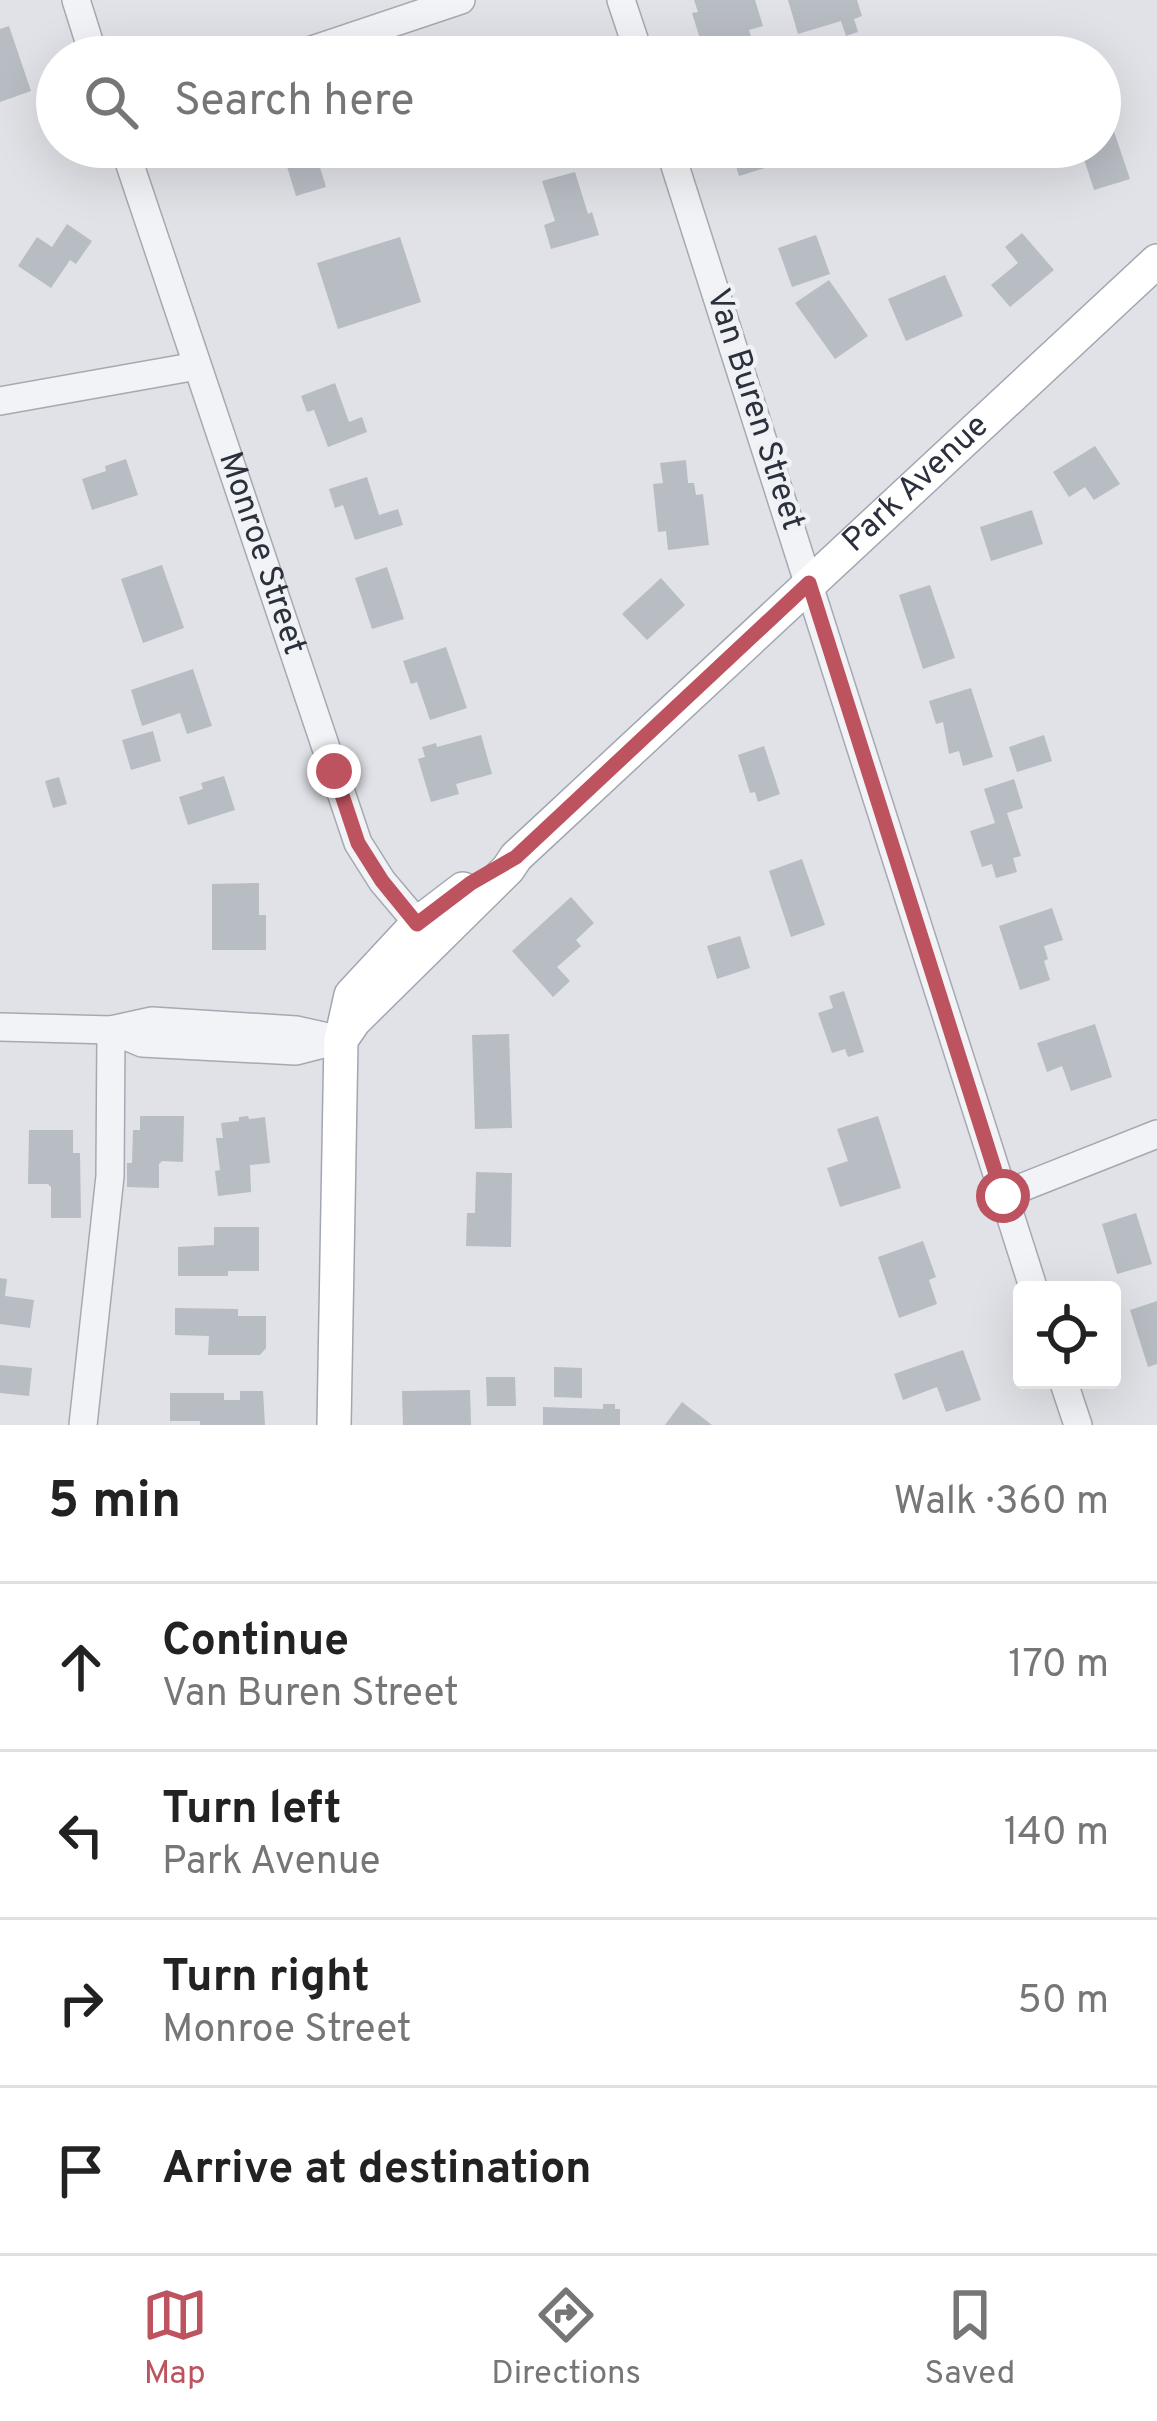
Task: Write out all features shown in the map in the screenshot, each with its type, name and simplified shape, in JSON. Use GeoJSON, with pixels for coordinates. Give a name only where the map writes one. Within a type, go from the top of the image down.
{"type":"FeatureCollection","features":[{"type":"Feature","properties":{"kind":"main road","name":"Park Avenue"},"geometry":{"type":"LineString","coordinates":[[341,1040],[471,883],[516,857],[1157,261]]}},
{"type":"Feature","properties":{"kind":"main road"},"geometry":{"type":"LineString","coordinates":[[334,1425],[341,1040]]}},
{"type":"Feature","properties":{"kind":"street"},"geometry":{"type":"LineString","coordinates":[[76,0],[87,36]]}},
{"type":"Feature","properties":{"kind":"street"},"geometry":{"type":"LineString","coordinates":[[353,36],[461,0]]}},
{"type":"Feature","properties":{"kind":"street"},"geometry":{"type":"LineString","coordinates":[[621,0],[633,36]]}},
{"type":"Feature","properties":{"kind":"street","name":"Monroe Street"},"geometry":{"type":"LineString","coordinates":[[131,168],[358,843],[382,881],[426,933]]}},
{"type":"Feature","properties":{"kind":"street","name":"Van Buren Street"},"geometry":{"type":"LineString","coordinates":[[676,168],[1031,1281]]}},
{"type":"Feature","properties":{"kind":"street"},"geometry":{"type":"LineString","coordinates":[[0,401],[197,366]]}},
{"type":"Feature","properties":{"kind":"street"},"geometry":{"type":"LineString","coordinates":[[0,1027],[111,1030],[142,1043],[296,1051],[341,1040]]}},
{"type":"Feature","properties":{"kind":"street"},"geometry":{"type":"LineString","coordinates":[[83,1425],[110,1176],[111,1030]]}},
{"type":"Feature","properties":{"kind":"street"},"geometry":{"type":"LineString","coordinates":[[1003,1196],[1157,1134]]}},
{"type":"Feature","properties":{"kind":"street"},"geometry":{"type":"LineString","coordinates":[[1066,1389],[1078,1425]]}},
{"type":"Feature","properties":{"kind":"building"},"geometry":{"type":"Polygon","coordinates":[[[694,0],[755,0],[763,26],[749,30],[751,36],[699,36],[692,13],[698,12],[694,0]]]}},
{"type":"Feature","properties":{"kind":"building"},"geometry":{"type":"Polygon","coordinates":[[[788,0],[857,0],[862,16],[854,19],[858,32],[846,36],[841,21],[798,34],[788,0]]]}},
{"type":"Feature","properties":{"kind":"building"},"geometry":{"type":"Polygon","coordinates":[[[9,26],[31,91],[0,102],[0,29],[9,26]]]}},
{"type":"Feature","properties":{"kind":"building"},"geometry":{"type":"Polygon","coordinates":[[[1121,152],[1130,179],[1094,190],[1087,168],[1121,168],[1121,152]]]}},
{"type":"Feature","properties":{"kind":"building"},"geometry":{"type":"Polygon","coordinates":[[[287,168],[320,168],[326,187],[296,196],[287,168]]]}},
{"type":"Feature","properties":{"kind":"building"},"geometry":{"type":"Polygon","coordinates":[[[737,168],[765,168],[739,176],[737,168]]]}},
{"type":"Feature","properties":{"kind":"building"},"geometry":{"type":"Polygon","coordinates":[[[575,172],[599,235],[551,249],[544,225],[555,221],[542,181],[575,172]]]}},
{"type":"Feature","properties":{"kind":"building"},"geometry":{"type":"Polygon","coordinates":[[[67,224],[92,241],[76,264],[70,260],[51,288],[18,266],[37,237],[52,247],[67,224]]]}},
{"type":"Feature","properties":{"kind":"building"},"geometry":{"type":"Polygon","coordinates":[[[1022,233],[1054,270],[1010,307],[991,285],[1018,263],[1005,247],[1022,233]]]}},
{"type":"Feature","properties":{"kind":"building"},"geometry":{"type":"Polygon","coordinates":[[[816,235],[830,274],[792,287],[778,248],[816,235]]]}},
{"type":"Feature","properties":{"kind":"building"},"geometry":{"type":"Polygon","coordinates":[[[400,237],[421,302],[338,329],[317,263],[400,237]]]}},
{"type":"Feature","properties":{"kind":"building"},"geometry":{"type":"Polygon","coordinates":[[[945,275],[963,316],[906,341],[888,299],[945,275]]]}},
{"type":"Feature","properties":{"kind":"building"},"geometry":{"type":"Polygon","coordinates":[[[829,280],[868,336],[835,359],[795,303],[829,280]]]}},
{"type":"Feature","properties":{"kind":"building"},"geometry":{"type":"Polygon","coordinates":[[[335,383],[349,422],[362,417],[367,432],[328,447],[314,410],[307,412],[301,396],[335,383]]]}},
{"type":"Feature","properties":{"kind":"building"},"geometry":{"type":"Polygon","coordinates":[[[1095,446],[1120,484],[1094,500],[1085,487],[1069,497],[1053,472],[1095,446]]]}},
{"type":"Feature","properties":{"kind":"building"},"geometry":{"type":"Polygon","coordinates":[[[126,459],[138,495],[92,510],[82,479],[126,459]]]}},
{"type":"Feature","properties":{"kind":"building"},"geometry":{"type":"Polygon","coordinates":[[[686,460],[688,483],[694,483],[696,495],[703,494],[709,545],[668,550],[666,531],[658,532],[653,484],[663,483],[660,463],[686,460]]]}},
{"type":"Feature","properties":{"kind":"building"},"geometry":{"type":"Polygon","coordinates":[[[367,477],[379,515],[398,509],[403,525],[355,540],[343,505],[335,508],[329,489],[367,477]]]}},
{"type":"Feature","properties":{"kind":"building"},"geometry":{"type":"Polygon","coordinates":[[[1032,510],[1043,544],[991,561],[980,527],[1032,510]]]}},
{"type":"Feature","properties":{"kind":"building"},"geometry":{"type":"Polygon","coordinates":[[[162,565],[184,628],[143,643],[121,579],[162,565]]]}},
{"type":"Feature","properties":{"kind":"building"},"geometry":{"type":"Polygon","coordinates":[[[387,567],[404,619],[372,629],[355,578],[387,567]]]}},
{"type":"Feature","properties":{"kind":"building"},"geometry":{"type":"Polygon","coordinates":[[[661,578],[685,605],[647,640],[622,614],[661,578]]]}},
{"type":"Feature","properties":{"kind":"building"},"geometry":{"type":"Polygon","coordinates":[[[930,585],[955,658],[923,669],[899,595],[930,585]]]}},
{"type":"Feature","properties":{"kind":"building"},"geometry":{"type":"Polygon","coordinates":[[[446,647],[467,708],[430,720],[417,682],[411,684],[403,661],[446,647]]]}},
{"type":"Feature","properties":{"kind":"building"},"geometry":{"type":"Polygon","coordinates":[[[193,669],[212,726],[187,734],[180,713],[142,726],[131,690],[193,669]]]}},
{"type":"Feature","properties":{"kind":"building"},"geometry":{"type":"Polygon","coordinates":[[[971,688],[993,757],[963,766],[959,751],[949,754],[943,722],[936,724],[929,701],[971,688]]]}},
{"type":"Feature","properties":{"kind":"building"},"geometry":{"type":"Polygon","coordinates":[[[153,731],[161,761],[131,770],[122,740],[153,731]]]}},
{"type":"Feature","properties":{"kind":"building"},"geometry":{"type":"Polygon","coordinates":[[[481,735],[492,774],[456,784],[459,794],[431,802],[418,759],[425,757],[422,747],[481,735]]]}},
{"type":"Feature","properties":{"kind":"building"},"geometry":{"type":"Polygon","coordinates":[[[1044,735],[1052,761],[1017,772],[1009,747],[1044,735]]]}},
{"type":"Feature","properties":{"kind":"building"},"geometry":{"type":"Polygon","coordinates":[[[764,746],[780,794],[758,802],[755,792],[750,793],[738,755],[764,746]]]}},
{"type":"Feature","properties":{"kind":"building"},"geometry":{"type":"Polygon","coordinates":[[[224,776],[235,810],[188,825],[179,797],[224,776]]]}},
{"type":"Feature","properties":{"kind":"building"},"geometry":{"type":"Polygon","coordinates":[[[59,777],[67,804],[53,808],[45,781],[59,777]]]}},
{"type":"Feature","properties":{"kind":"building"},"geometry":{"type":"Polygon","coordinates":[[[1014,779],[1023,808],[1007,813],[1021,856],[1013,858],[1017,872],[996,878],[992,864],[982,867],[970,831],[995,823],[984,789],[1014,779]]]}},
{"type":"Feature","properties":{"kind":"building"},"geometry":{"type":"Polygon","coordinates":[[[802,859],[825,925],[791,937],[769,871],[802,859]]]}},
{"type":"Feature","properties":{"kind":"building"},"geometry":{"type":"Polygon","coordinates":[[[259,883],[259,915],[266,915],[266,950],[212,950],[212,884],[259,883]]]}},
{"type":"Feature","properties":{"kind":"building"},"geometry":{"type":"Polygon","coordinates":[[[571,897],[594,923],[576,940],[581,946],[557,967],[570,981],[553,997],[512,951],[571,897]]]}},
{"type":"Feature","properties":{"kind":"building"},"geometry":{"type":"Polygon","coordinates":[[[1052,908],[1063,940],[1044,946],[1050,980],[1020,990],[999,926],[1052,908]]]}},
{"type":"Feature","properties":{"kind":"building"},"geometry":{"type":"Polygon","coordinates":[[[740,936],[750,968],[717,979],[707,946],[740,936]]]}},
{"type":"Feature","properties":{"kind":"building"},"geometry":{"type":"Polygon","coordinates":[[[844,991],[864,1052],[848,1057],[845,1049],[832,1053],[818,1013],[833,1008],[829,996],[844,991]]]}},
{"type":"Feature","properties":{"kind":"building"},"geometry":{"type":"Polygon","coordinates":[[[1095,1024],[1112,1077],[1071,1091],[1062,1066],[1047,1072],[1037,1043],[1095,1024]]]}},
{"type":"Feature","properties":{"kind":"building"},"geometry":{"type":"Polygon","coordinates":[[[509,1034],[512,1128],[475,1129],[472,1035],[509,1034]]]}},
{"type":"Feature","properties":{"kind":"building"},"geometry":{"type":"Polygon","coordinates":[[[140,1116],[184,1116],[183,1162],[159,1164],[159,1188],[127,1187],[133,1130],[140,1130],[140,1116]]]}},
{"type":"Feature","properties":{"kind":"building"},"geometry":{"type":"Polygon","coordinates":[[[878,1116],[901,1188],[840,1207],[827,1168],[848,1161],[837,1129],[878,1116]]]}},
{"type":"Feature","properties":{"kind":"building"},"geometry":{"type":"Polygon","coordinates":[[[265,1117],[270,1163],[250,1165],[251,1192],[218,1196],[216,1138],[223,1138],[221,1123],[265,1117]]]}},
{"type":"Feature","properties":{"kind":"building"},"geometry":{"type":"Polygon","coordinates":[[[29,1130],[73,1130],[73,1153],[80,1153],[81,1218],[51,1218],[51,1187],[28,1184],[29,1130]]]}},
{"type":"Feature","properties":{"kind":"building"},"geometry":{"type":"Polygon","coordinates":[[[476,1172],[512,1173],[511,1247],[466,1246],[467,1213],[475,1213],[476,1172]]]}},
{"type":"Feature","properties":{"kind":"building"},"geometry":{"type":"Polygon","coordinates":[[[1136,1213],[1152,1264],[1117,1274],[1102,1224],[1136,1213]]]}},
{"type":"Feature","properties":{"kind":"building"},"geometry":{"type":"Polygon","coordinates":[[[214,1227],[259,1227],[259,1271],[178,1276],[178,1247],[214,1245],[214,1227]]]}},
{"type":"Feature","properties":{"kind":"building"},"geometry":{"type":"Polygon","coordinates":[[[923,1241],[936,1277],[929,1280],[937,1304],[899,1318],[878,1257],[923,1241]]]}},
{"type":"Feature","properties":{"kind":"building"},"geometry":{"type":"Polygon","coordinates":[[[0,1278],[7,1279],[5,1296],[34,1300],[30,1328],[0,1324],[0,1278]]]}},
{"type":"Feature","properties":{"kind":"building"},"geometry":{"type":"Polygon","coordinates":[[[1157,1301],[1157,1364],[1148,1367],[1130,1310],[1157,1301]]]}},
{"type":"Feature","properties":{"kind":"building"},"geometry":{"type":"Polygon","coordinates":[[[175,1308],[238,1309],[238,1316],[266,1316],[266,1348],[260,1355],[208,1355],[209,1336],[175,1335],[175,1308]]]}},
{"type":"Feature","properties":{"kind":"building"},"geometry":{"type":"Polygon","coordinates":[[[963,1350],[981,1400],[946,1412],[937,1387],[903,1400],[894,1374],[963,1350]]]}},
{"type":"Feature","properties":{"kind":"building"},"geometry":{"type":"Polygon","coordinates":[[[0,1365],[32,1368],[29,1396],[0,1393],[0,1365]]]}},
{"type":"Feature","properties":{"kind":"building"},"geometry":{"type":"Polygon","coordinates":[[[554,1367],[582,1368],[582,1398],[554,1397],[554,1367]]]}},
{"type":"Feature","properties":{"kind":"building"},"geometry":{"type":"Polygon","coordinates":[[[486,1377],[515,1377],[516,1406],[487,1406],[486,1377]]]}},
{"type":"Feature","properties":{"kind":"building"},"geometry":{"type":"Polygon","coordinates":[[[470,1390],[471,1425],[403,1425],[402,1391],[470,1390]]]}},
{"type":"Feature","properties":{"kind":"building"},"geometry":{"type":"Polygon","coordinates":[[[240,1391],[263,1391],[265,1425],[170,1421],[170,1393],[224,1393],[224,1400],[240,1400],[240,1391]]]}},
{"type":"Feature","properties":{"kind":"building"},"geometry":{"type":"Polygon","coordinates":[[[682,1402],[712,1425],[665,1425],[682,1402]]]}},
{"type":"Feature","properties":{"kind":"building"},"geometry":{"type":"Polygon","coordinates":[[[603,1404],[620,1409],[620,1425],[543,1425],[543,1407],[603,1409],[603,1404]]]}},
{"type":"Feature","properties":{"kind":"route"},"geometry":{"type":"LineString","coordinates":[[334,771],[358,843],[417,924],[471,883],[516,857],[809,583],[1003,1196]]}}]}
